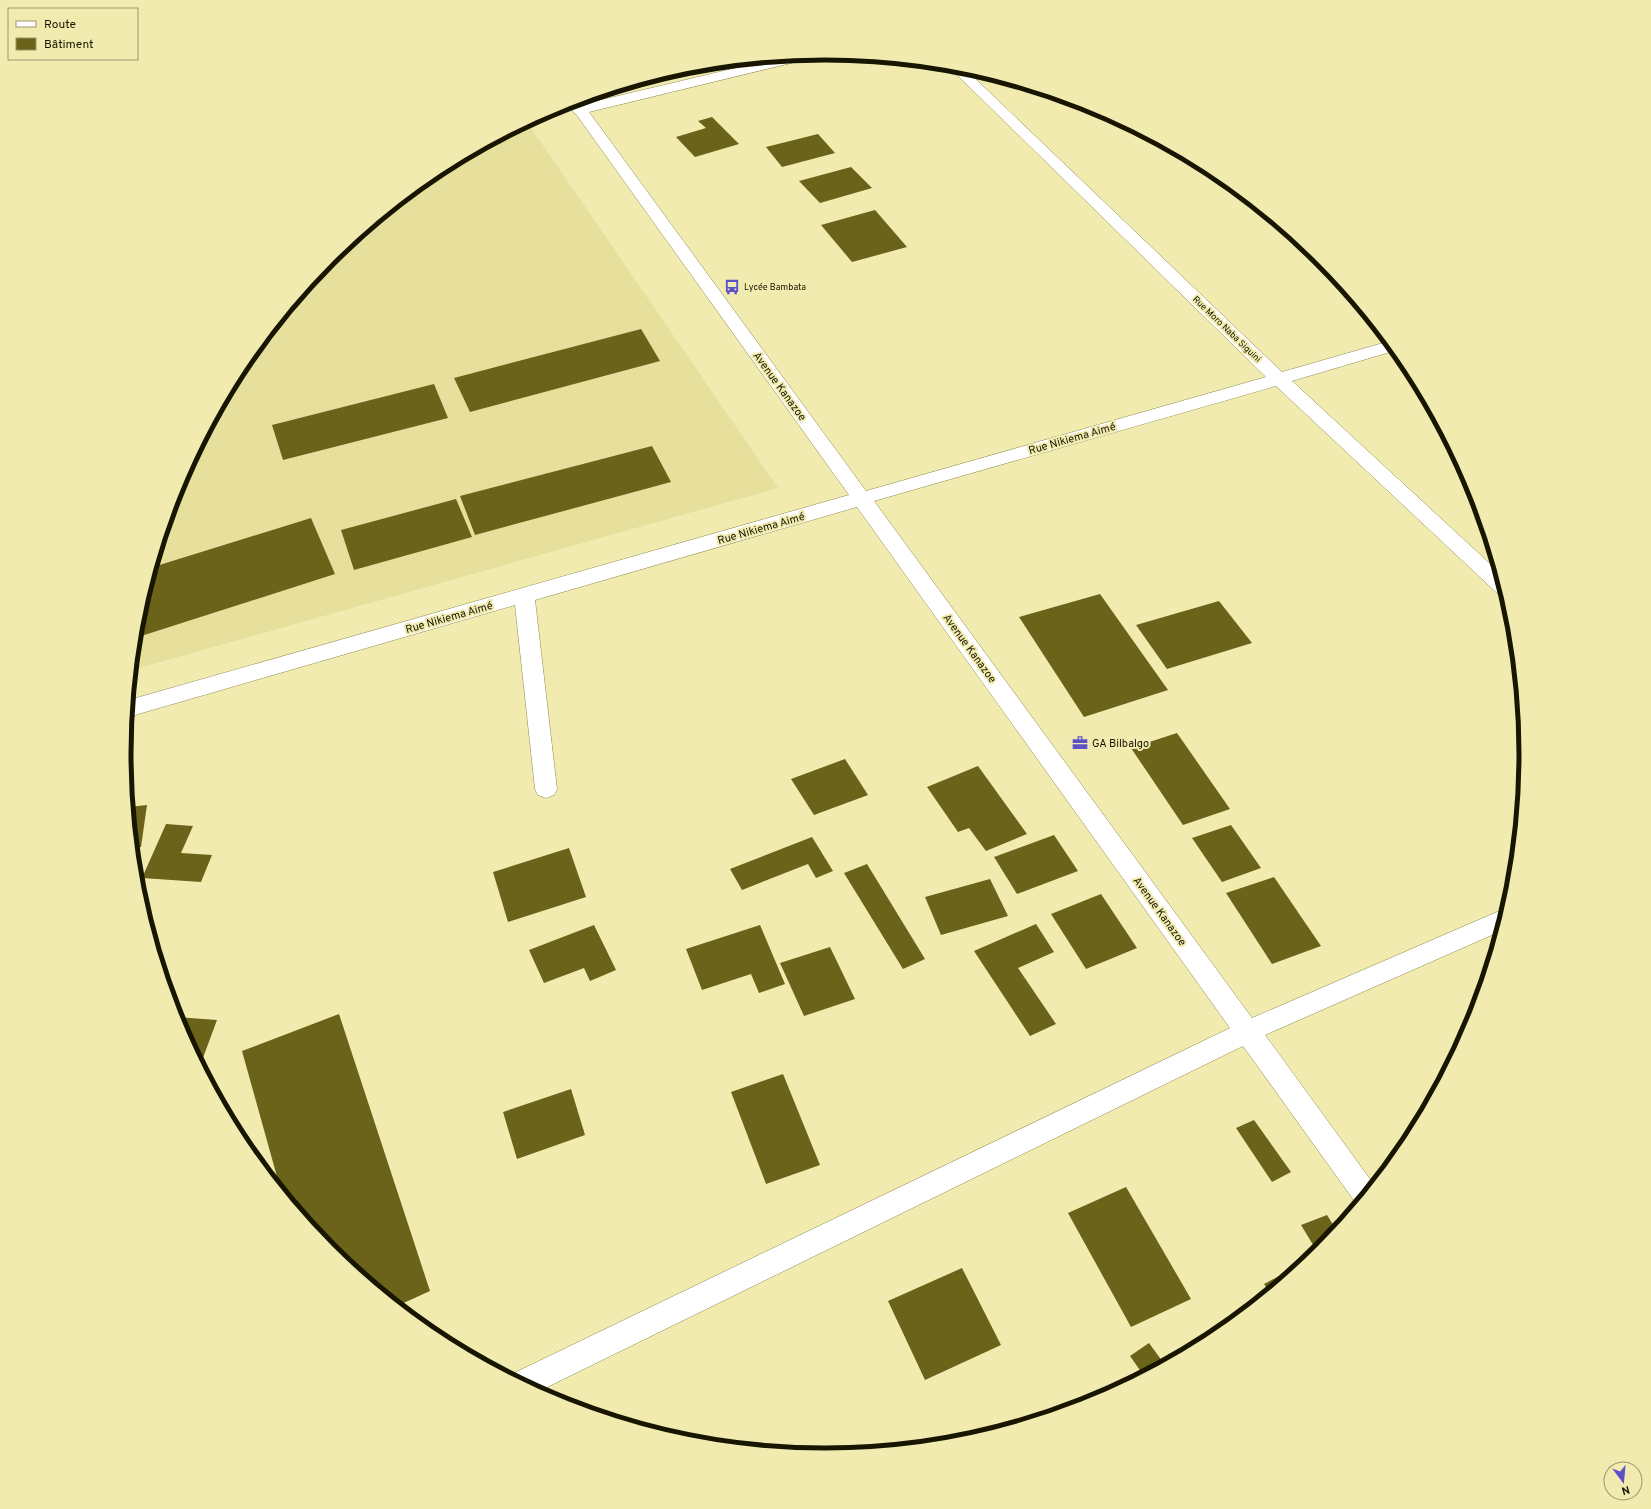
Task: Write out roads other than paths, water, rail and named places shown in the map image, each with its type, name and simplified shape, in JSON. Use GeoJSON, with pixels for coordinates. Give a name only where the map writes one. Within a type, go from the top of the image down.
{"type":"FeatureCollection","features":[{"type":"Feature","properties":{"kind":"street"},"geometry":{"type":"LineString","coordinates":[[588,102],[779,61]]}},
{"type":"Feature","properties":{"kind":"street","name":"Rue Moro Naba Siguini"},"geometry":{"type":"LineString","coordinates":[[963,73],[1278,378],[1498,582]]}},
{"type":"Feature","properties":{"kind":"street","name":"Avenue Kanazoe"},"geometry":{"type":"LineString","coordinates":[[577,106],[1364,1193]]}},
{"type":"Feature","properties":{"kind":"street","name":"Rue Nikiema Aimé"},"geometry":{"type":"LineString","coordinates":[[132,708],[1387,348]]}},
{"type":"Feature","properties":{"kind":"street"},"geometry":{"type":"LineString","coordinates":[[524,596],[546,789]]}},
{"type":"Feature","properties":{"kind":"street"},"geometry":{"type":"LineString","coordinates":[[528,1381],[1248,1031],[1499,922]]}},
{"type":"Feature","properties":{"kind":"place","name":"Lycée Bambata"},"geometry":{"type":"Point","coordinates":[732,287]}},
{"type":"Feature","properties":{"kind":"place","name":"GA Bilbalgo"},"geometry":{"type":"Point","coordinates":[1080,743]}}]}
